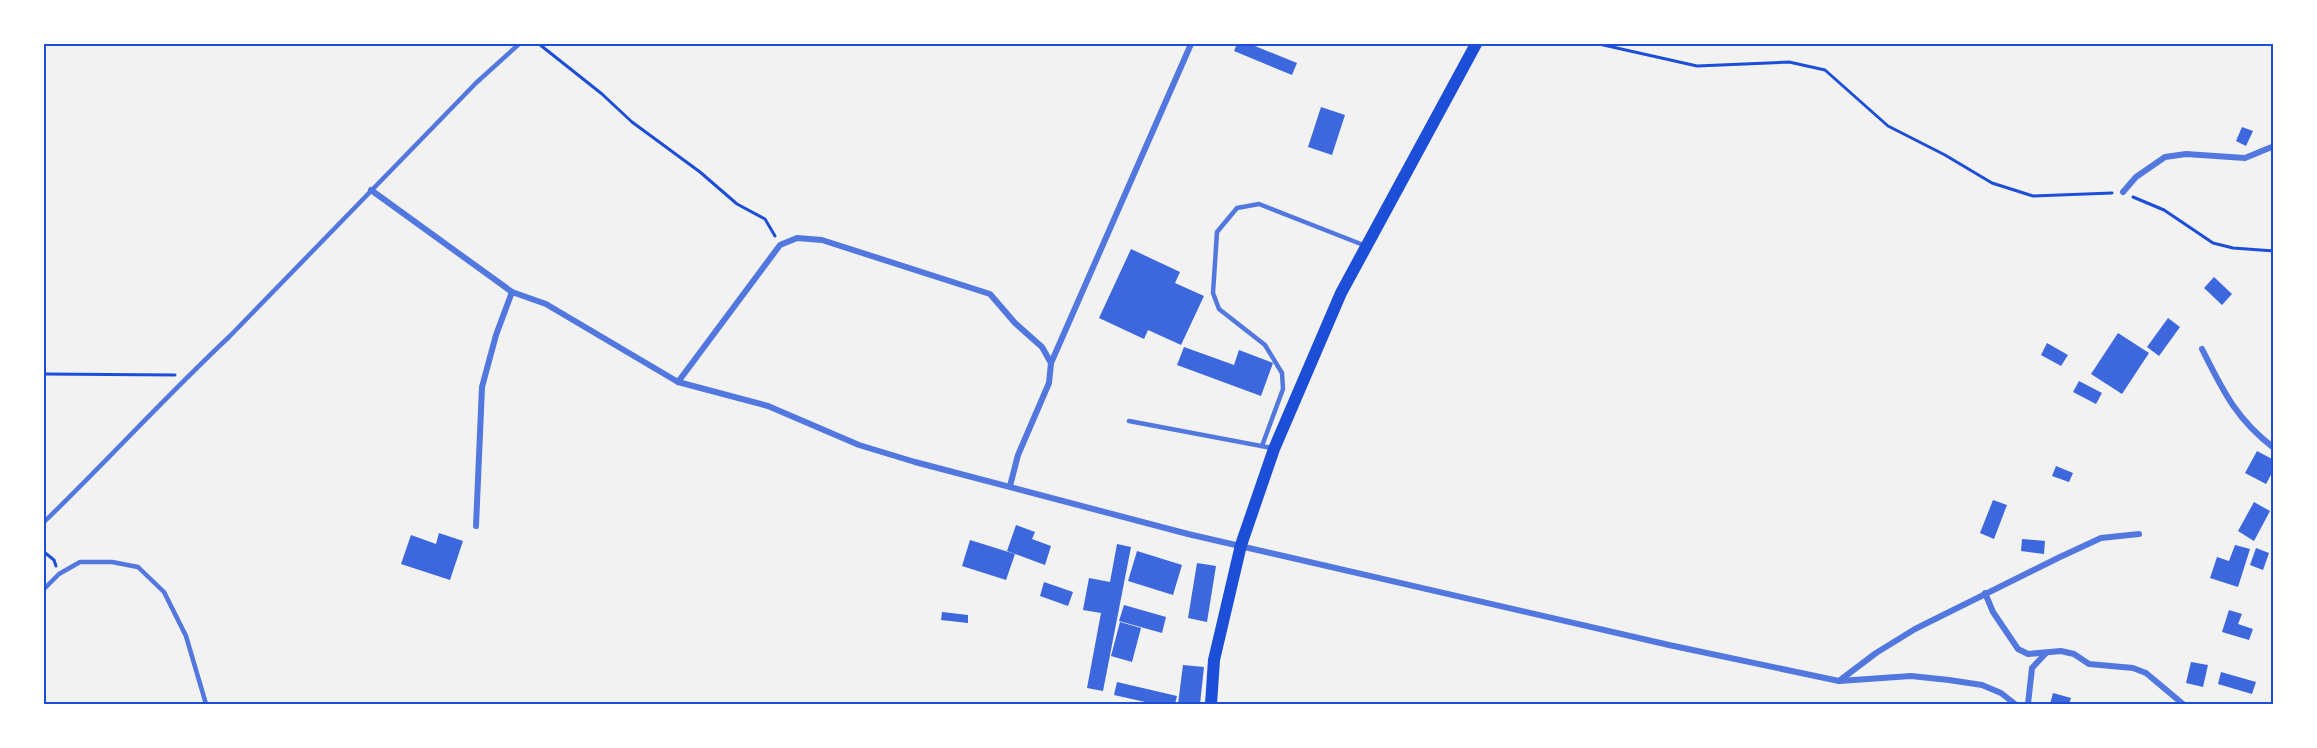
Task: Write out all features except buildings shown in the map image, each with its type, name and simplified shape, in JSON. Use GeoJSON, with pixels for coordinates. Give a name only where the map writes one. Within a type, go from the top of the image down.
{"type":"FeatureCollection","features":[{"type":"Feature","properties":{"kind":"main road"},"geometry":{"type":"LineString","coordinates":[[1211,705],[1214,660],[1241,546],[1268,447],[1341,293],[1476,44]]}},
{"type":"Feature","properties":{"kind":"street"},"geometry":{"type":"LineString","coordinates":[[1010,486],[1018,455],[1049,383],[1052,363],[1191,44]]}},
{"type":"Feature","properties":{"kind":"street"},"geometry":{"type":"LineString","coordinates":[[2123,192],[2136,177],[2165,157],[2186,154],[2245,158],[2274,146]]}},
{"type":"Feature","properties":{"kind":"street"},"geometry":{"type":"LineString","coordinates":[[371,190],[512,292],[546,304],[678,382],[768,406],[859,445],[1188,534],[1681,648],[1839,681],[1911,676],[1982,685],[2001,693],[2015,705]]}},
{"type":"Feature","properties":{"kind":"street"},"geometry":{"type":"LineString","coordinates":[[678,382],[780,245],[797,238],[822,240],[990,294],[1042,347],[1052,363]]}},
{"type":"Feature","properties":{"kind":"street"},"geometry":{"type":"LineString","coordinates":[[476,526],[482,387],[496,334],[512,292]]}},
{"type":"Feature","properties":{"kind":"street"},"geometry":{"type":"LineString","coordinates":[[2202,349],[2227,400],[2252,431],[2274,448]]}},
{"type":"Feature","properties":{"kind":"street"},"geometry":{"type":"LineString","coordinates":[[1839,681],[1876,652],[1985,593],[2101,538],[2139,534]]}},
{"type":"Feature","properties":{"kind":"street"},"geometry":{"type":"LineString","coordinates":[[1985,593],[1993,612],[2018,649],[2028,654],[2061,651],[2074,654],[2089,664],[2133,668],[2146,673],[2183,705]]}},
{"type":"Feature","properties":{"kind":"street"},"geometry":{"type":"LineString","coordinates":[[2028,705],[2032,668],[2046,653]]}},
{"type":"Feature","properties":{"kind":"lane"},"geometry":{"type":"LineString","coordinates":[[44,522],[99,469],[189,374],[230,336],[477,83],[519,44]]}},
{"type":"Feature","properties":{"kind":"lane"},"geometry":{"type":"LineString","coordinates":[[1129,422],[1268,447],[1283,389],[1282,373],[1265,345],[1219,309],[1213,293],[1217,231],[1237,208],[1259,204],[1366,246]]}},
{"type":"Feature","properties":{"kind":"lane"},"geometry":{"type":"LineString","coordinates":[[44,589],[59,574],[80,562],[112,562],[138,567],[164,592],[186,636],[206,705]]}},
{"type":"Feature","properties":{"kind":"path"},"geometry":{"type":"LineString","coordinates":[[539,44],[602,94],[632,122],[700,172],[737,204],[765,219],[780,245]]}},
{"type":"Feature","properties":{"kind":"path"},"geometry":{"type":"LineString","coordinates":[[1599,44],[1697,66],[1789,62],[1826,70],[1888,126],[1945,155],[1992,183],[2033,196],[2123,192],[2164,210],[2213,243],[2233,248],[2274,251]]}},
{"type":"Feature","properties":{"kind":"path"},"geometry":{"type":"LineString","coordinates":[[44,374],[189,374]]}},
{"type":"Feature","properties":{"kind":"path"},"geometry":{"type":"LineString","coordinates":[[44,552],[54,560],[59,574]]}}]}
